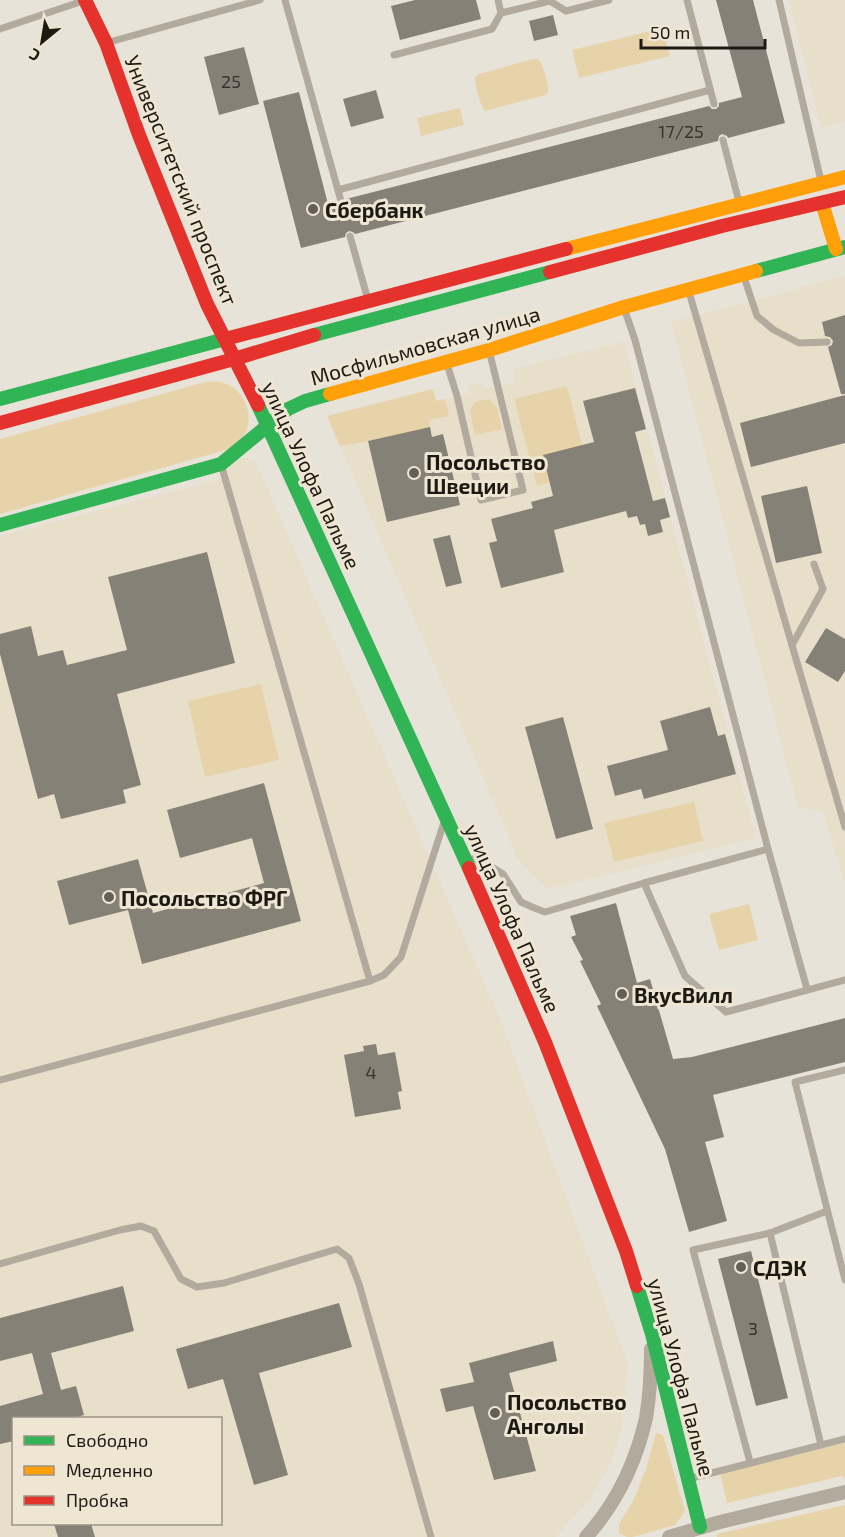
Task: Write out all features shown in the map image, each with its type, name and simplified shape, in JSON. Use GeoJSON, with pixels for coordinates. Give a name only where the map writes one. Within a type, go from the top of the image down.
{"type":"FeatureCollection","features":[{"type":"Feature","properties":{"kind":"street","name":"Университетский проспект"},"geometry":{"type":"LineString","coordinates":[[85,0],[104,40],[139,135],[207,304],[225,339]]}},
{"type":"Feature","properties":{"kind":"street","name":"Университетский проспект"},"geometry":{"type":"LineString","coordinates":[[97,0],[104,40]]}},
{"type":"Feature","properties":{"kind":"street"},"geometry":{"type":"LineString","coordinates":[[0,399],[845,177]]}},
{"type":"Feature","properties":{"kind":"street","name":"Мосфильмовская улица"},"geometry":{"type":"LineString","coordinates":[[0,423],[290,342],[722,226],[845,197]]}},
{"type":"Feature","properties":{"kind":"street"},"geometry":{"type":"LineString","coordinates":[[822,203],[840,248]]}},
{"type":"Feature","properties":{"kind":"street","name":"Мосфильмовская улица"},"geometry":{"type":"LineString","coordinates":[[0,525],[221,464],[288,409],[304,401],[489,350],[624,307],[840,248]]}},
{"type":"Feature","properties":{"kind":"street","name":"улица Улофа Пальме"},"geometry":{"type":"LineString","coordinates":[[225,339],[268,425],[545,1042],[626,1251],[652,1334],[702,1532]]}},
{"type":"Feature","properties":{"kind":"street"},"geometry":{"type":"LineString","coordinates":[[586,1537],[618,1495],[634,1459],[645,1418],[650,1383],[652,1334]]}},
{"type":"Feature","properties":{"kind":"street"},"geometry":{"type":"LineString","coordinates":[[669,1537],[702,1532],[845,1492]]}},
{"type":"Feature","properties":{"kind":"lane"},"geometry":{"type":"LineString","coordinates":[[0,29],[85,0]]}},
{"type":"Feature","properties":{"kind":"lane"},"geometry":{"type":"LineString","coordinates":[[224,0],[226,9]]}},
{"type":"Feature","properties":{"kind":"lane"},"geometry":{"type":"LineString","coordinates":[[104,40],[260,0]]}},
{"type":"Feature","properties":{"kind":"lane"},"geometry":{"type":"LineString","coordinates":[[285,0],[341,201]]}},
{"type":"Feature","properties":{"kind":"lane"},"geometry":{"type":"LineString","coordinates":[[394,55],[492,29],[501,13],[498,0]]}},
{"type":"Feature","properties":{"kind":"lane"},"geometry":{"type":"LineString","coordinates":[[501,13],[550,1],[566,11],[609,0]]}},
{"type":"Feature","properties":{"kind":"lane"},"geometry":{"type":"LineString","coordinates":[[687,0],[714,104]]}},
{"type":"Feature","properties":{"kind":"lane"},"geometry":{"type":"LineString","coordinates":[[779,0],[822,183]]}},
{"type":"Feature","properties":{"kind":"lane"},"geometry":{"type":"LineString","coordinates":[[338,190],[710,90]]}},
{"type":"Feature","properties":{"kind":"lane"},"geometry":{"type":"LineString","coordinates":[[723,140],[739,205]]}},
{"type":"Feature","properties":{"kind":"lane"},"geometry":{"type":"LineString","coordinates":[[350,236],[368,302]]}},
{"type":"Feature","properties":{"kind":"lane"},"geometry":{"type":"LineString","coordinates":[[743,274],[757,316],[765,323],[799,343],[827,342]]}},
{"type":"Feature","properties":{"kind":"lane"},"geometry":{"type":"LineString","coordinates":[[688,289],[845,826]]}},
{"type":"Feature","properties":{"kind":"lane"},"geometry":{"type":"LineString","coordinates":[[624,307],[635,340],[768,849],[807,989]]}},
{"type":"Feature","properties":{"kind":"lane"},"geometry":{"type":"LineString","coordinates":[[447,362],[481,500],[523,490],[489,350]]}},
{"type":"Feature","properties":{"kind":"lane"},"geometry":{"type":"LineString","coordinates":[[221,464],[370,981]]}},
{"type":"Feature","properties":{"kind":"lane"},"geometry":{"type":"LineString","coordinates":[[792,645],[823,589],[814,564]]}},
{"type":"Feature","properties":{"kind":"lane"},"geometry":{"type":"LineString","coordinates":[[0,1080],[370,981],[384,975],[400,957],[445,818]]}},
{"type":"Feature","properties":{"kind":"lane"},"geometry":{"type":"LineString","coordinates":[[464,858],[482,861],[503,874],[521,902],[545,912],[768,849]]}},
{"type":"Feature","properties":{"kind":"lane"},"geometry":{"type":"LineString","coordinates":[[644,884],[685,976],[726,1012],[845,980]]}},
{"type":"Feature","properties":{"kind":"lane"},"geometry":{"type":"LineString","coordinates":[[845,1070],[795,1082],[845,1280]]}},
{"type":"Feature","properties":{"kind":"lane"},"geometry":{"type":"LineString","coordinates":[[750,1462],[693,1251],[770,1233],[827,1211]]}},
{"type":"Feature","properties":{"kind":"lane"},"geometry":{"type":"LineString","coordinates":[[0,1264],[141,1226],[154,1231],[181,1279],[198,1287],[224,1283],[337,1250],[349,1258],[359,1284],[431,1537]]}},
{"type":"Feature","properties":{"kind":"lane"},"geometry":{"type":"LineString","coordinates":[[770,1233],[821,1445]]}},
{"type":"Feature","properties":{"kind":"lane"},"geometry":{"type":"LineString","coordinates":[[687,1479],[845,1439]]}},
{"type":"Feature","properties":{"kind":"shaded area"},"geometry":{"type":"Polygon","coordinates":[[[789,0],[845,0],[845,122],[821,128],[789,0]]]}},
{"type":"Feature","properties":{"kind":"shaded area"},"geometry":{"type":"Polygon","coordinates":[[[663,28],[670,56],[579,78],[572,50],[663,28]]]}},
{"type":"Feature","properties":{"kind":"shaded area"},"geometry":{"type":"Polygon","coordinates":[[[539,59],[548,84],[548,92],[545,95],[485,111],[478,94],[475,77],[539,59]]]}},
{"type":"Feature","properties":{"kind":"shaded area"},"geometry":{"type":"Polygon","coordinates":[[[460,108],[464,125],[421,136],[417,118],[460,108]]]}},
{"type":"Feature","properties":{"kind":"shaded area"},"geometry":{"type":"Polygon","coordinates":[[[845,276],[845,883],[822,811],[798,808],[671,322],[845,276]]]}},
{"type":"Feature","properties":{"kind":"shaded area"},"geometry":{"type":"Polygon","coordinates":[[[624,342],[756,838],[548,889],[518,859],[327,416],[433,389],[436,401],[469,393],[467,386],[482,383],[484,389],[515,382],[513,369],[624,342]]]}},
{"type":"Feature","properties":{"kind":"shaded area"},"geometry":{"type":"Polygon","coordinates":[[[205,382],[219,382],[234,388],[247,406],[247,429],[242,438],[229,449],[0,514],[0,439],[205,382]]]}},
{"type":"Feature","properties":{"kind":"shaded area"},"geometry":{"type":"Polygon","coordinates":[[[567,386],[582,445],[550,482],[537,486],[514,399],[567,386]]]}},
{"type":"Feature","properties":{"kind":"shaded area"},"geometry":{"type":"Polygon","coordinates":[[[433,389],[436,401],[445,399],[449,416],[429,420],[430,427],[340,446],[327,416],[433,389]]]}},
{"type":"Feature","properties":{"kind":"shaded area"},"geometry":{"type":"Polygon","coordinates":[[[489,399],[497,408],[502,429],[475,435],[470,411],[475,402],[489,399]]]}},
{"type":"Feature","properties":{"kind":"shaded area"},"geometry":{"type":"Polygon","coordinates":[[[239,457],[255,460],[501,1021],[628,1364],[623,1421],[613,1459],[592,1496],[556,1537],[0,1537],[0,536],[227,477],[230,465],[239,457]]]}},
{"type":"Feature","properties":{"kind":"shaded area"},"geometry":{"type":"Polygon","coordinates":[[[261,684],[279,760],[205,777],[188,701],[261,684]]]}},
{"type":"Feature","properties":{"kind":"shaded area"},"geometry":{"type":"Polygon","coordinates":[[[694,802],[703,841],[614,862],[604,823],[694,802]]]}},
{"type":"Feature","properties":{"kind":"shaded area"},"geometry":{"type":"Polygon","coordinates":[[[749,904],[758,940],[719,950],[709,914],[749,904]]]}},
{"type":"Feature","properties":{"kind":"shaded area"},"geometry":{"type":"Polygon","coordinates":[[[656,1433],[663,1435],[685,1511],[675,1525],[627,1537],[619,1533],[619,1524],[634,1499],[646,1469],[656,1433]]]}},
{"type":"Feature","properties":{"kind":"shaded area"},"geometry":{"type":"Polygon","coordinates":[[[845,1443],[845,1479],[842,1476],[727,1503],[720,1473],[845,1443]]]}},
{"type":"Feature","properties":{"kind":"shaded area"},"geometry":{"type":"Polygon","coordinates":[[[845,1505],[845,1537],[717,1537],[717,1534],[845,1505]]]}},
{"type":"Feature","properties":{"kind":"building"},"geometry":{"type":"Polygon","coordinates":[[[415,0],[476,0],[481,19],[400,40],[391,6],[415,0]]]}},
{"type":"Feature","properties":{"kind":"building"},"geometry":{"type":"Polygon","coordinates":[[[716,0],[753,0],[785,123],[728,138],[722,134],[718,141],[355,234],[349,231],[345,237],[301,248],[263,101],[299,92],[328,204],[335,202],[342,207],[346,199],[709,106],[716,109],[719,103],[742,97],[716,0]]]}},
{"type":"Feature","properties":{"kind":"building"},"geometry":{"type":"Polygon","coordinates":[[[553,15],[558,35],[534,41],[529,21],[553,15]]]}},
{"type":"Feature","properties":{"kind":"building"},"geometry":{"type":"Polygon","coordinates":[[[244,47],[259,104],[219,115],[204,57],[244,47]]]}},
{"type":"Feature","properties":{"kind":"building"},"geometry":{"type":"Polygon","coordinates":[[[376,90],[384,118],[351,127],[343,99],[376,90]]]}},
{"type":"Feature","properties":{"kind":"building"},"geometry":{"type":"Polygon","coordinates":[[[845,315],[845,394],[841,394],[828,347],[833,341],[830,337],[825,336],[822,322],[845,315]]]}},
{"type":"Feature","properties":{"kind":"building"},"geometry":{"type":"Polygon","coordinates":[[[635,388],[646,429],[635,432],[653,501],[665,498],[670,517],[660,520],[663,532],[648,536],[645,524],[640,525],[637,516],[628,518],[626,511],[554,530],[564,572],[501,588],[489,543],[497,541],[491,519],[533,508],[531,502],[553,496],[543,455],[594,442],[583,401],[635,388]]]}},
{"type":"Feature","properties":{"kind":"building"},"geometry":{"type":"Polygon","coordinates":[[[845,395],[845,443],[751,467],[740,423],[845,395]]]}},
{"type":"Feature","properties":{"kind":"building","name":"Посольство Швеции"},"geometry":{"type":"Polygon","coordinates":[[[430,427],[432,437],[443,434],[460,505],[387,522],[368,441],[430,427]]]}},
{"type":"Feature","properties":{"kind":"building"},"geometry":{"type":"Polygon","coordinates":[[[807,486],[822,553],[776,563],[761,496],[807,486]]]}},
{"type":"Feature","properties":{"kind":"building"},"geometry":{"type":"Polygon","coordinates":[[[450,535],[462,583],[446,587],[433,539],[450,535]]]}},
{"type":"Feature","properties":{"kind":"building"},"geometry":{"type":"Polygon","coordinates":[[[207,552],[235,663],[117,694],[141,785],[123,790],[126,803],[61,819],[54,794],[38,799],[0,654],[0,634],[31,626],[38,656],[63,650],[67,665],[127,650],[108,577],[207,552]]]}},
{"type":"Feature","properties":{"kind":"building"},"geometry":{"type":"Polygon","coordinates":[[[826,628],[845,639],[845,671],[838,682],[805,662],[826,628]]]}},
{"type":"Feature","properties":{"kind":"building"},"geometry":{"type":"Polygon","coordinates":[[[710,707],[718,736],[725,734],[736,774],[644,799],[641,789],[615,796],[607,766],[668,750],[660,721],[710,707]]]}},
{"type":"Feature","properties":{"kind":"building"},"geometry":{"type":"Polygon","coordinates":[[[563,717],[593,829],[556,839],[525,727],[563,717]]]}},
{"type":"Feature","properties":{"kind":"building"},"geometry":{"type":"Polygon","coordinates":[[[264,783],[301,921],[142,964],[128,910],[69,925],[57,881],[138,859],[153,913],[264,883],[252,838],[180,858],[167,810],[264,783]]]}},
{"type":"Feature","properties":{"kind":"building"},"geometry":{"type":"Polygon","coordinates":[[[616,903],[637,983],[650,979],[673,1059],[692,1057],[845,1018],[845,1062],[713,1095],[724,1137],[705,1142],[727,1221],[689,1232],[665,1149],[597,1006],[601,1004],[571,937],[576,935],[570,916],[616,903]]]}},
{"type":"Feature","properties":{"kind":"building"},"geometry":{"type":"Polygon","coordinates":[[[376,1044],[378,1055],[395,1052],[402,1091],[398,1092],[401,1109],[355,1117],[344,1055],[364,1051],[363,1046],[376,1044]]]}},
{"type":"Feature","properties":{"kind":"building"},"geometry":{"type":"Polygon","coordinates":[[[751,1251],[788,1398],[756,1406],[718,1259],[751,1251]]]}},
{"type":"Feature","properties":{"kind":"building"},"geometry":{"type":"Polygon","coordinates":[[[123,1286],[134,1331],[51,1353],[61,1390],[76,1386],[84,1415],[78,1417],[12,1417],[12,1441],[0,1444],[0,1406],[43,1394],[32,1353],[0,1361],[0,1318],[123,1286]]]}},
{"type":"Feature","properties":{"kind":"building"},"geometry":{"type":"Polygon","coordinates":[[[339,1303],[352,1347],[259,1373],[288,1475],[254,1485],[223,1379],[188,1389],[176,1349],[339,1303]]]}},
{"type":"Feature","properties":{"kind":"building"},"geometry":{"type":"Polygon","coordinates":[[[553,1341],[557,1361],[509,1373],[536,1471],[494,1480],[473,1406],[446,1412],[440,1389],[474,1382],[469,1363],[553,1341]]]}},
{"type":"Feature","properties":{"kind":"building"},"geometry":{"type":"Polygon","coordinates":[[[54,1525],[91,1525],[95,1537],[58,1537],[54,1525]]]}},
{"type":"Feature","properties":{"kind":"traffic: fast"},"geometry":{"type":"LineString","coordinates":[[756,271],[845,247]]}},
{"type":"Feature","properties":{"kind":"traffic: fast"},"geometry":{"type":"LineString","coordinates":[[314,335],[550,272]]}},
{"type":"Feature","properties":{"kind":"traffic: fast"},"geometry":{"type":"LineString","coordinates":[[0,399],[229,338]]}},
{"type":"Feature","properties":{"kind":"traffic: fast"},"geometry":{"type":"LineString","coordinates":[[0,525],[221,464],[288,409],[305,401],[330,394]]}},
{"type":"Feature","properties":{"kind":"traffic: fast"},"geometry":{"type":"LineString","coordinates":[[258,405],[469,868]]}},
{"type":"Feature","properties":{"kind":"traffic: fast"},"geometry":{"type":"LineString","coordinates":[[637,1286],[652,1334],[700,1527]]}},
{"type":"Feature","properties":{"kind":"traffic: slow"},"geometry":{"type":"LineString","coordinates":[[566,249],[845,177]]}},
{"type":"Feature","properties":{"kind":"traffic: slow"},"geometry":{"type":"LineString","coordinates":[[822,203],[836,249]]}},
{"type":"Feature","properties":{"kind":"traffic: slow"},"geometry":{"type":"LineString","coordinates":[[330,394],[489,350],[624,307],[756,271]]}},
{"type":"Feature","properties":{"kind":"traffic: jam"},"geometry":{"type":"LineString","coordinates":[[85,0],[106,43],[139,135],[207,304],[258,405]]}},
{"type":"Feature","properties":{"kind":"traffic: jam"},"geometry":{"type":"LineString","coordinates":[[550,272],[722,226],[845,197]]}},
{"type":"Feature","properties":{"kind":"traffic: jam"},"geometry":{"type":"LineString","coordinates":[[229,338],[566,249]]}},
{"type":"Feature","properties":{"kind":"traffic: jam"},"geometry":{"type":"LineString","coordinates":[[0,423],[314,335]]}},
{"type":"Feature","properties":{"kind":"traffic: jam"},"geometry":{"type":"LineString","coordinates":[[469,868],[545,1042],[626,1251],[637,1286]]}},
{"type":"Feature","properties":{"kind":"place","name":"Сбербанк"},"geometry":{"type":"Point","coordinates":[313,209]}},
{"type":"Feature","properties":{"kind":"place","name":"Посольство Швеции"},"geometry":{"type":"Point","coordinates":[414,473]}},
{"type":"Feature","properties":{"kind":"place","name":"Посольство ФРГ"},"geometry":{"type":"Point","coordinates":[109,897]}},
{"type":"Feature","properties":{"kind":"place","name":"ВкусВилл"},"geometry":{"type":"Point","coordinates":[622,994]}},
{"type":"Feature","properties":{"kind":"place","name":"СДЭК"},"geometry":{"type":"Point","coordinates":[741,1267]}},
{"type":"Feature","properties":{"kind":"place","name":"Посольство Анголы"},"geometry":{"type":"Point","coordinates":[495,1413]}}]}
